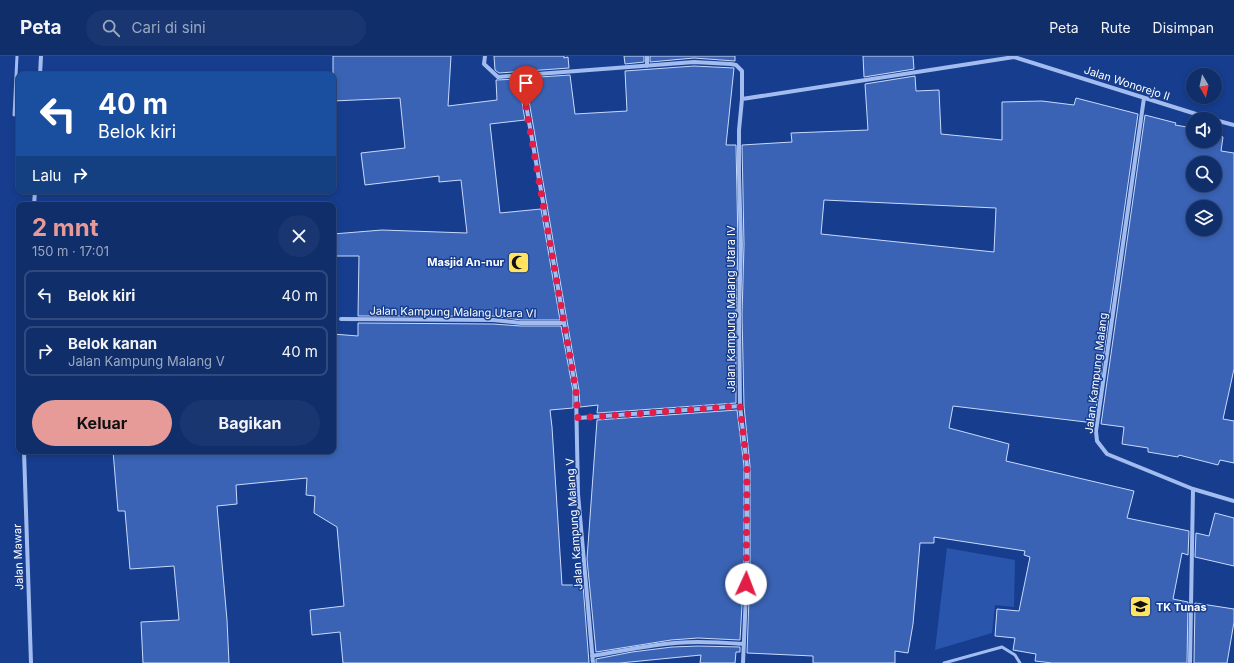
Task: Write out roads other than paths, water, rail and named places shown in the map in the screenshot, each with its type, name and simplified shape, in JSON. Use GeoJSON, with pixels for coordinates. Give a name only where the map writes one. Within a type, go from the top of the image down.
{"type":"FeatureCollection","features":[{"type":"Feature","properties":{"kind":"street"},"geometry":{"type":"LineString","coordinates":[[40,72],[41,56]]}},
{"type":"Feature","properties":{"kind":"street","name":"Jalan Kampung Malang Utara IV"},"geometry":{"type":"LineString","coordinates":[[485,56],[484,64],[498,77],[694,62],[731,64],[736,65],[742,71],[738,174],[741,245],[739,315],[740,406],[747,466],[747,570],[743,663]]}},
{"type":"Feature","properties":{"kind":"street"},"geometry":{"type":"LineString","coordinates":[[647,56],[647,66]]}},
{"type":"Feature","properties":{"kind":"street"},"geometry":{"type":"LineString","coordinates":[[742,99],[1014,56]]}},
{"type":"Feature","properties":{"kind":"street","name":"Jalan Wonorejo II"},"geometry":{"type":"LineString","coordinates":[[1014,56],[1191,112]]}},
{"type":"Feature","properties":{"kind":"street","name":"Jalan Kampung Malang V"},"geometry":{"type":"LineString","coordinates":[[521,76],[576,391],[578,418],[578,494],[593,663]]}},
{"type":"Feature","properties":{"kind":"street","name":"Jalan Kampung Malang"},"geometry":{"type":"LineString","coordinates":[[1144,98],[1096,431],[1097,441],[1107,454],[1193,489],[1234,501]]}},
{"type":"Feature","properties":{"kind":"street","name":"Jalan Wonorejo II"},"geometry":{"type":"LineString","coordinates":[[1222,121],[1234,125]]}},
{"type":"Feature","properties":{"kind":"street","name":"Jalan Kampung Malang Utara VI"},"geometry":{"type":"LineString","coordinates":[[341,319],[494,320],[521,323],[564,323]]}},
{"type":"Feature","properties":{"kind":"street"},"geometry":{"type":"LineString","coordinates":[[578,418],[740,406]]}},
{"type":"Feature","properties":{"kind":"street","name":"Jalan Mawar"},"geometry":{"type":"LineString","coordinates":[[24,454],[31,663]]}},
{"type":"Feature","properties":{"kind":"street"},"geometry":{"type":"LineString","coordinates":[[1190,663],[1193,489]]}},
{"type":"Feature","properties":{"kind":"street"},"geometry":{"type":"LineString","coordinates":[[592,656],[650,645],[698,642],[744,644]]}},
{"type":"Feature","properties":{"kind":"lane"},"geometry":{"type":"LineString","coordinates":[[16,72],[17,56]]}},
{"type":"Feature","properties":{"kind":"lane"},"geometry":{"type":"LineString","coordinates":[[14,115],[16,76]]}},
{"type":"Feature","properties":{"kind":"lane"},"geometry":{"type":"LineString","coordinates":[[944,663],[998,647],[1002,647],[1015,655],[1020,663]]}},
{"type":"Feature","properties":{"kind":"place","name":"Masjid An-nur"},"geometry":{"type":"Point","coordinates":[519,262]}},
{"type":"Feature","properties":{"kind":"place","name":"TK Tunas"},"geometry":{"type":"Point","coordinates":[1140,607]}}]}
